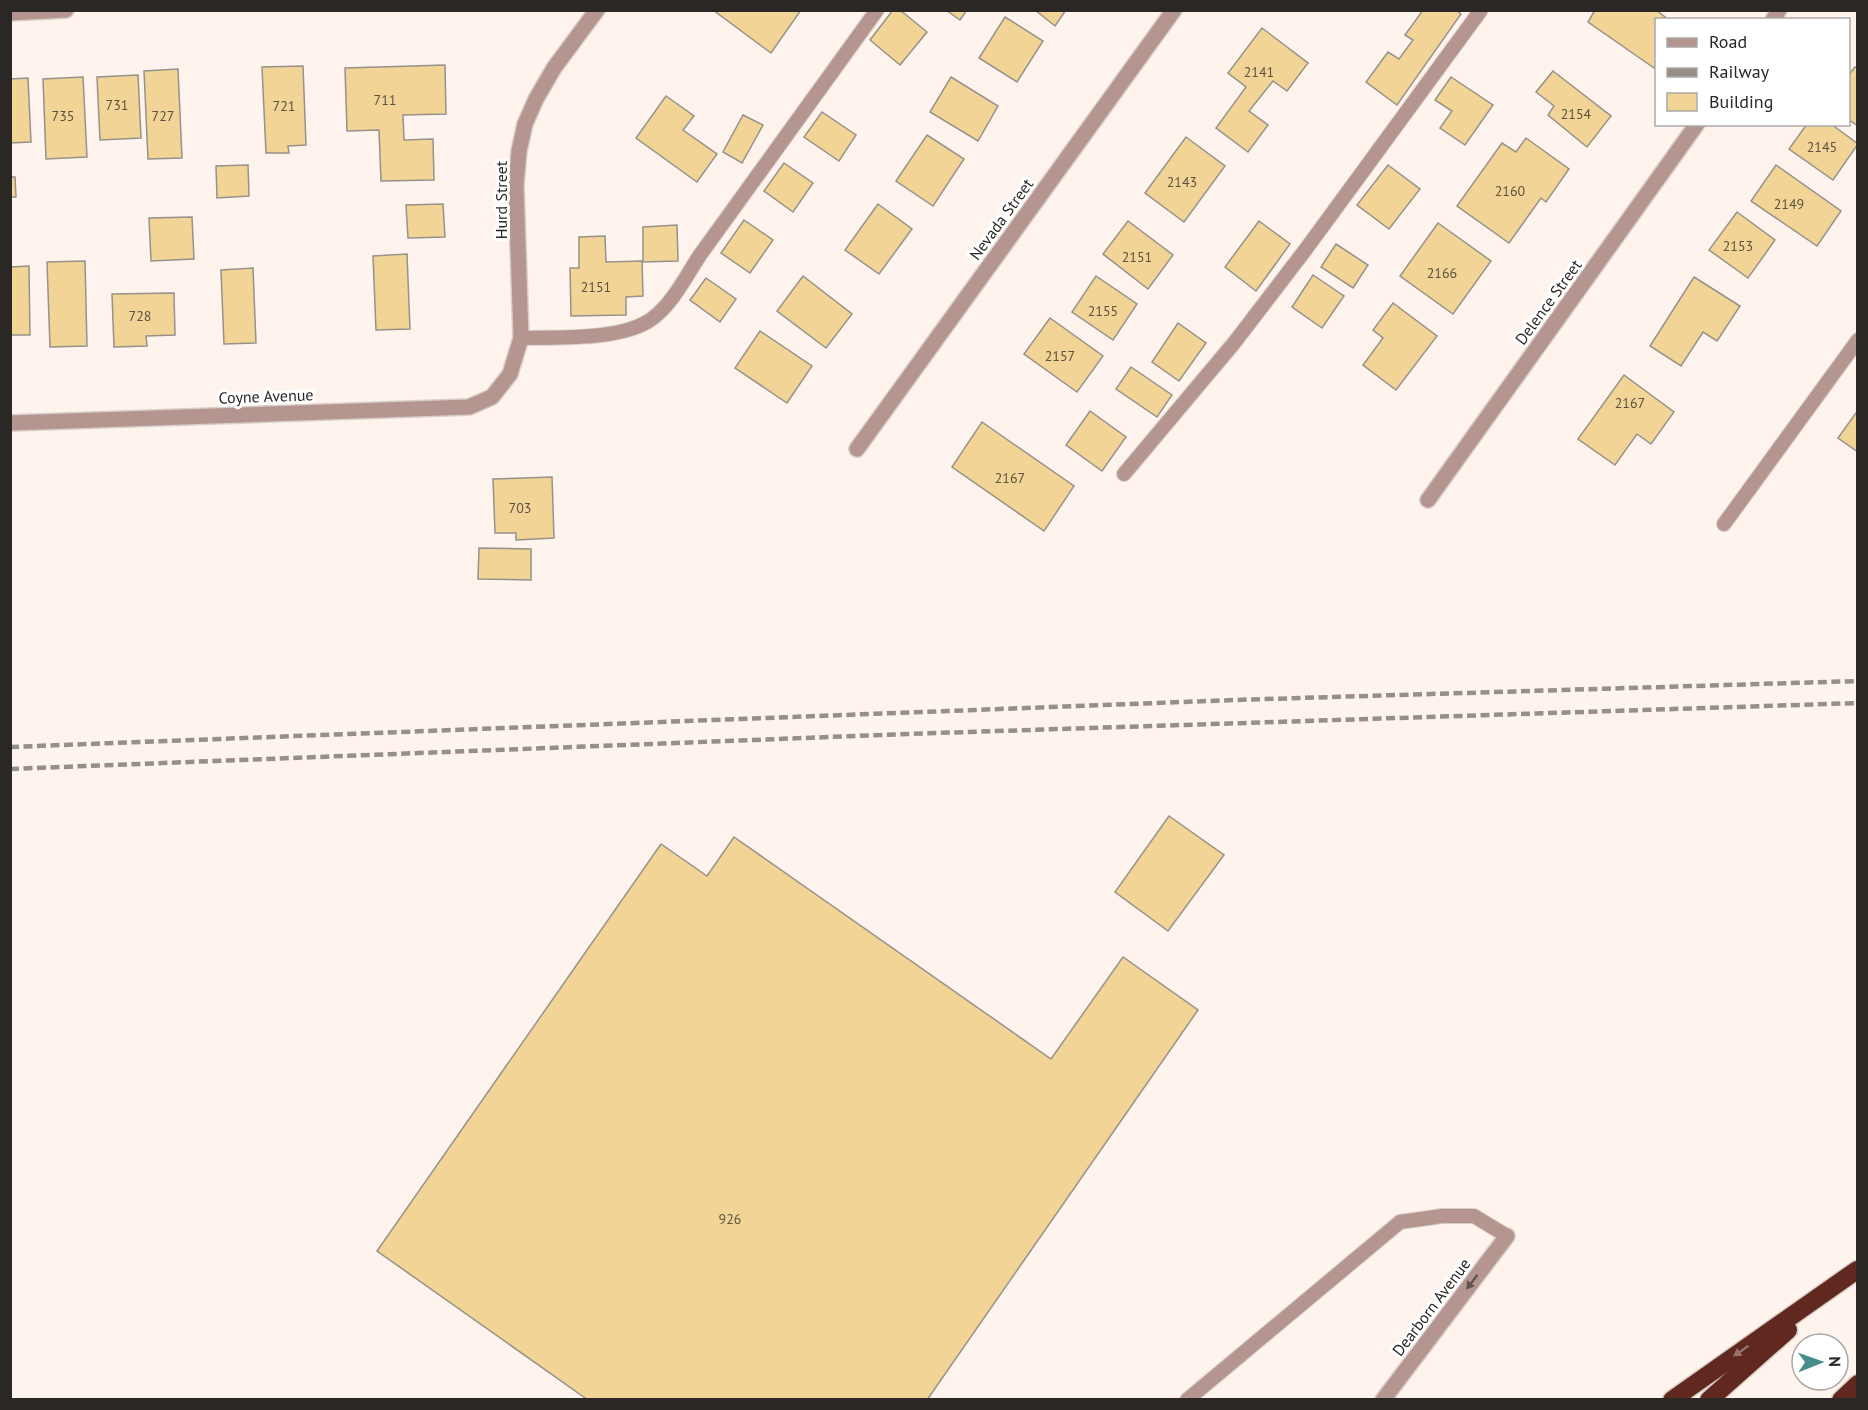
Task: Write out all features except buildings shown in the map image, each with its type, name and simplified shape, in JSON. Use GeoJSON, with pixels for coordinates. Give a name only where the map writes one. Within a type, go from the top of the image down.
{"type":"FeatureCollection","features":[{"type":"Feature","properties":{"kind":"highway"},"geometry":{"type":"LineString","coordinates":[[1672,1400],[1857,1270]]}},
{"type":"Feature","properties":{"kind":"highway"},"geometry":{"type":"LineString","coordinates":[[1709,1400],[1857,1270]]}},
{"type":"Feature","properties":{"kind":"highway"},"geometry":{"type":"LineString","coordinates":[[1840,1400],[1857,1384]]}},
{"type":"Feature","properties":{"kind":"street"},"geometry":{"type":"LineString","coordinates":[[10,13],[66,10]]}},
{"type":"Feature","properties":{"kind":"street","name":"Hurd Street"},"geometry":{"type":"LineString","coordinates":[[510,374],[521,338],[516,185],[519,151],[525,124],[554,68],[597,10]]}},
{"type":"Feature","properties":{"kind":"street","name":"Nevada Street"},"geometry":{"type":"LineString","coordinates":[[857,449],[1174,10]]}},
{"type":"Feature","properties":{"kind":"street","name":"Delence Street"},"geometry":{"type":"LineString","coordinates":[[1428,500],[1696,126]]}},
{"type":"Feature","properties":{"kind":"street","name":"Coyne Avenue"},"geometry":{"type":"LineString","coordinates":[[10,423],[469,407],[492,397],[510,374]]}},
{"type":"Feature","properties":{"kind":"street","name":"Dearborn Avenue"},"geometry":{"type":"LineString","coordinates":[[1383,1400],[1507,1236]]}},
{"type":"Feature","properties":{"kind":"lane"},"geometry":{"type":"LineString","coordinates":[[521,338],[616,334],[652,319],[674,296],[700,255],[877,10]]}},
{"type":"Feature","properties":{"kind":"lane"},"geometry":{"type":"LineString","coordinates":[[1124,474],[1234,344],[1481,10]]}},
{"type":"Feature","properties":{"kind":"lane"},"geometry":{"type":"LineString","coordinates":[[1724,524],[1857,340]]}},
{"type":"Feature","properties":{"kind":"lane"},"geometry":{"type":"LineString","coordinates":[[1187,1400],[1400,1222],[1442,1216],[1474,1216],[1507,1236]]}},
{"type":"Feature","properties":{"kind":"railway"},"geometry":{"type":"LineString","coordinates":[[10,747],[1234,700],[1858,681]]}},
{"type":"Feature","properties":{"kind":"railway"},"geometry":{"type":"LineString","coordinates":[[10,769],[906,734],[1858,703]]}}]}
